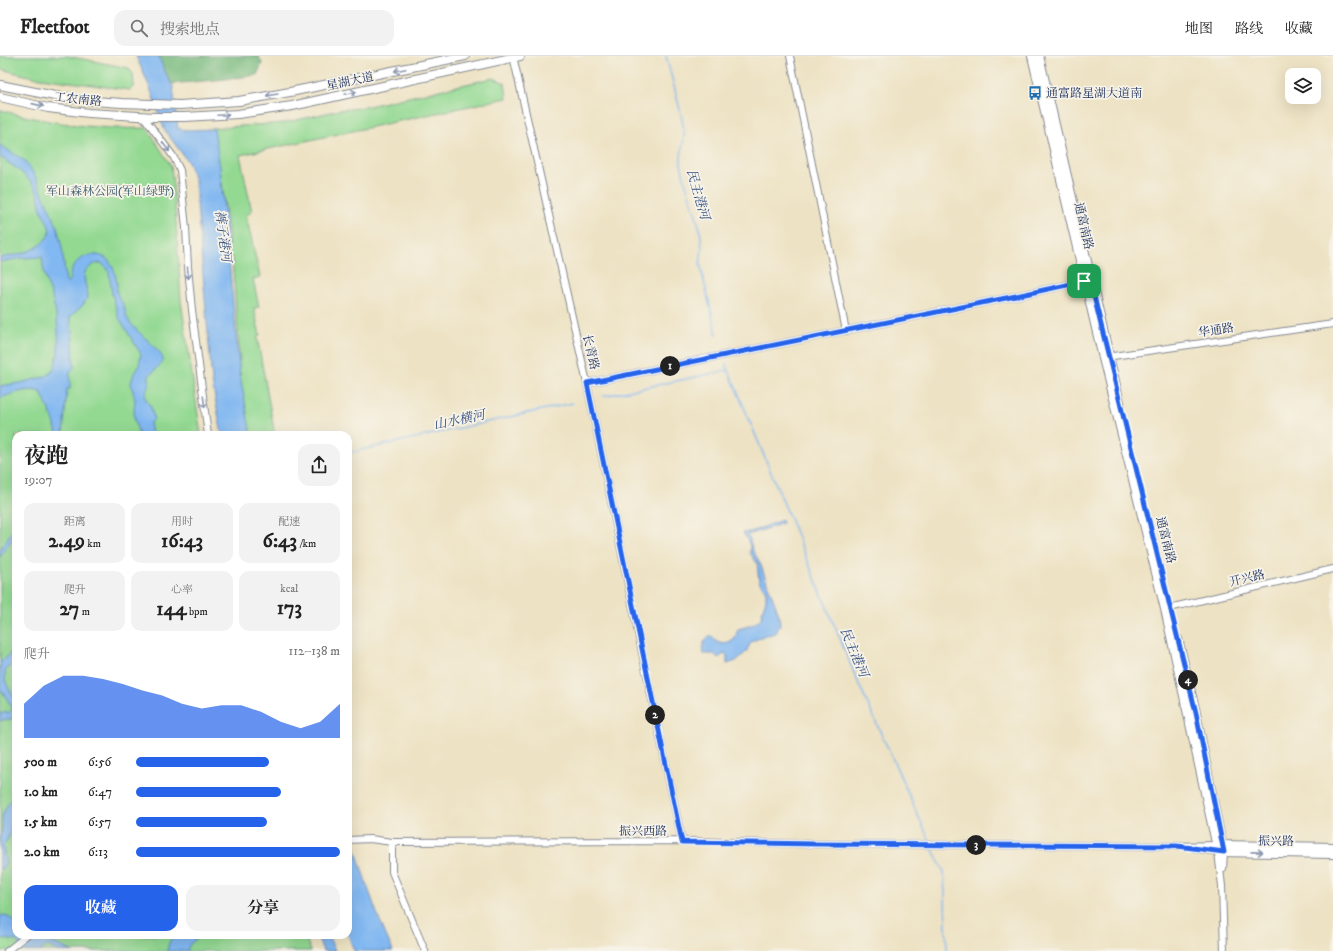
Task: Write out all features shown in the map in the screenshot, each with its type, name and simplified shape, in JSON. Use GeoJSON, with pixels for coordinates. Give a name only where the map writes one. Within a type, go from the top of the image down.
{"type":"FeatureCollection","features":[{"type":"Feature","properties":{"kind":"main road","name":"星湖大道"},"geometry":{"type":"LineString","coordinates":[[150,104],[180,105],[239,101],[465,56]]}},
{"type":"Feature","properties":{"kind":"main road","name":"星湖大道"},"geometry":{"type":"LineString","coordinates":[[154,117],[238,114],[292,106],[515,56]]}},
{"type":"Feature","properties":{"kind":"main road","name":"通富南路"},"geometry":{"type":"LineString","coordinates":[[1032,56],[1105,357],[1196,713],[1220,848]]}},
{"type":"Feature","properties":{"kind":"main road","name":"通富南路"},"geometry":{"type":"LineString","coordinates":[[1039,56],[1087,280]]}},
{"type":"Feature","properties":{"kind":"main road","name":"工农南路"},"geometry":{"type":"LineString","coordinates":[[0,84],[55,96],[100,101],[150,104]]}},
{"type":"Feature","properties":{"kind":"main road","name":"工农南路"},"geometry":{"type":"LineString","coordinates":[[0,97],[48,108],[89,113],[154,117]]}},
{"type":"Feature","properties":{"kind":"main road","name":"振兴路"},"geometry":{"type":"LineString","coordinates":[[1220,848],[1333,847]]}},
{"type":"Feature","properties":{"kind":"main road","name":"振兴路"},"geometry":{"type":"LineString","coordinates":[[1220,848],[1333,854]]}},
{"type":"Feature","properties":{"kind":"street","name":"长青路"},"geometry":{"type":"LineString","coordinates":[[515,56],[587,383],[682,842]]}},
{"type":"Feature","properties":{"kind":"street"},"geometry":{"type":"LineString","coordinates":[[790,56],[846,331]]}},
{"type":"Feature","properties":{"kind":"street"},"geometry":{"type":"LineString","coordinates":[[142,116],[173,156],[180,170],[192,310],[207,431]]}},
{"type":"Feature","properties":{"kind":"street"},"geometry":{"type":"LineString","coordinates":[[587,383],[1016,296],[1087,280]]}},
{"type":"Feature","properties":{"kind":"street","name":"华通路"},"geometry":{"type":"LineString","coordinates":[[1105,357],[1333,324]]}},
{"type":"Feature","properties":{"kind":"street","name":"开兴路"},"geometry":{"type":"LineString","coordinates":[[1168,608],[1333,569]]}},
{"type":"Feature","properties":{"kind":"street","name":"振兴西路"},"geometry":{"type":"LineString","coordinates":[[352,840],[370,839],[392,842],[682,842],[1177,846],[1220,848]]}},
{"type":"Feature","properties":{"kind":"street"},"geometry":{"type":"LineString","coordinates":[[392,842],[392,872],[425,951]]}},
{"type":"Feature","properties":{"kind":"street","name":"通富南路"},"geometry":{"type":"LineString","coordinates":[[1220,848],[1224,951]]}},
{"type":"Feature","properties":{"kind":"street"},"geometry":{"type":"LineString","coordinates":[[7,951],[22,939]]}},
{"type":"Feature","properties":{"kind":"green space"},"geometry":{"type":"Polygon","coordinates":[[[0,56],[67,56],[129,68],[133,74],[134,86],[130,90],[33,77],[0,69],[0,56]]]}},
{"type":"Feature","properties":{"kind":"green space"},"geometry":{"type":"Polygon","coordinates":[[[155,56],[258,56],[262,63],[257,75],[170,84],[155,56]]]}},
{"type":"Feature","properties":{"kind":"green space"},"geometry":{"type":"Polygon","coordinates":[[[493,78],[505,83],[507,98],[240,155],[252,212],[246,215],[260,277],[253,279],[259,307],[254,308],[260,335],[257,337],[274,431],[249,431],[238,362],[240,361],[232,257],[230,256],[222,182],[212,128],[284,123],[339,110],[360,108],[493,78]]]}},
{"type":"Feature","properties":{"kind":"green space","name":"军山森林公园(军山绿野)"},"geometry":{"type":"Polygon","coordinates":[[[0,110],[36,119],[73,125],[110,128],[147,128],[171,166],[181,301],[200,431],[12,431],[12,939],[306,939],[311,951],[0,951],[0,110]]]}},
{"type":"Feature","properties":{"kind":"water","name":"裤子港河"},"geometry":{"type":"Polygon","coordinates":[[[136,56],[159,56],[163,68],[173,87],[178,129],[214,129],[220,167],[240,376],[250,431],[221,431],[212,381],[195,180],[188,162],[164,129],[150,88],[136,56]]]}},
{"type":"Feature","properties":{"kind":"water"},"geometry":{"type":"Polygon","coordinates":[[[0,145],[25,161],[34,174],[57,226],[62,248],[66,282],[69,282],[75,265],[79,260],[85,257],[92,255],[101,256],[106,258],[112,265],[117,284],[117,293],[124,306],[128,319],[132,325],[154,346],[162,356],[163,360],[149,376],[149,384],[145,395],[146,400],[151,407],[154,419],[150,423],[151,431],[138,431],[134,418],[135,400],[131,383],[134,373],[139,365],[141,354],[119,318],[112,294],[109,272],[102,263],[94,264],[85,273],[84,280],[88,296],[83,305],[70,317],[74,367],[70,373],[70,389],[67,389],[63,431],[56,431],[54,421],[41,392],[31,390],[0,398],[0,386],[20,383],[47,376],[56,362],[58,353],[58,332],[56,313],[44,273],[42,257],[22,258],[0,262],[0,258],[29,251],[35,248],[46,239],[50,232],[41,209],[38,194],[31,182],[27,177],[0,157],[0,145]]]}},
{"type":"Feature","properties":{"kind":"water"},"geometry":{"type":"Polygon","coordinates":[[[782,520],[783,523],[747,535],[750,539],[752,549],[760,563],[779,615],[780,625],[776,633],[763,636],[751,642],[746,652],[736,661],[727,664],[727,656],[724,654],[718,658],[714,654],[703,654],[703,644],[709,636],[719,643],[729,643],[735,638],[738,629],[755,623],[763,615],[762,612],[766,599],[766,592],[759,581],[757,563],[750,553],[750,546],[743,533],[753,531],[782,520]]]}},
{"type":"Feature","properties":{"kind":"water"},"geometry":{"type":"Polygon","coordinates":[[[12,531],[12,540],[0,557],[0,550],[12,531]]]}},
{"type":"Feature","properties":{"kind":"water"},"geometry":{"type":"Polygon","coordinates":[[[12,651],[12,666],[7,668],[5,678],[12,694],[12,707],[0,688],[0,662],[12,651]]]}},
{"type":"Feature","properties":{"kind":"water"},"geometry":{"type":"Polygon","coordinates":[[[12,710],[12,719],[0,721],[0,714],[6,712],[8,713],[12,710]]]}},
{"type":"Feature","properties":{"kind":"water"},"geometry":{"type":"Polygon","coordinates":[[[12,796],[12,827],[9,837],[3,846],[6,863],[0,871],[0,836],[2,831],[2,817],[12,796]]]}},
{"type":"Feature","properties":{"kind":"water"},"geometry":{"type":"Polygon","coordinates":[[[352,838],[374,905],[393,951],[354,951],[350,939],[352,939],[352,838]]]}},
{"type":"Feature","properties":{"kind":"water"},"geometry":{"type":"Polygon","coordinates":[[[5,915],[12,919],[12,939],[39,939],[72,951],[58,951],[48,946],[41,951],[26,951],[16,941],[0,938],[0,916],[5,915]]]}},
{"type":"Feature","properties":{"kind":"water"},"geometry":{"type":"Polygon","coordinates":[[[171,939],[195,939],[187,951],[167,951],[171,939]]]}},
{"type":"Feature","properties":{"kind":"water"},"geometry":{"type":"Polygon","coordinates":[[[318,939],[330,939],[335,951],[323,951],[318,939]]]}},
{"type":"Feature","properties":{"kind":"waterway","name":"民主港河"},"geometry":{"type":"LineString","coordinates":[[666,56],[684,130],[681,163],[687,188],[699,225],[702,251],[700,264],[717,336]]}},
{"type":"Feature","properties":{"kind":"waterway","name":"民主港河"},"geometry":{"type":"LineString","coordinates":[[726,364],[857,680],[930,842]]}},
{"type":"Feature","properties":{"kind":"waterway","name":"山水横河"},"geometry":{"type":"LineString","coordinates":[[604,396],[729,370]]}},
{"type":"Feature","properties":{"kind":"waterway","name":"山水横河"},"geometry":{"type":"LineString","coordinates":[[352,452],[573,403]]}},
{"type":"Feature","properties":{"kind":"waterway","name":"民主港河"},"geometry":{"type":"LineString","coordinates":[[931,846],[944,872],[947,951]]}},
{"type":"Feature","properties":{"kind":"place","name":"通富路星湖大道南"},"geometry":{"type":"Point","coordinates":[1035,93]}},
{"type":"Feature","properties":{"kind":"route"},"geometry":{"type":"LineString","coordinates":[[1090,280],[1196,713],[1224,852],[1177,846],[682,842],[587,383],[1084,281],[1090,280]]}}]}
